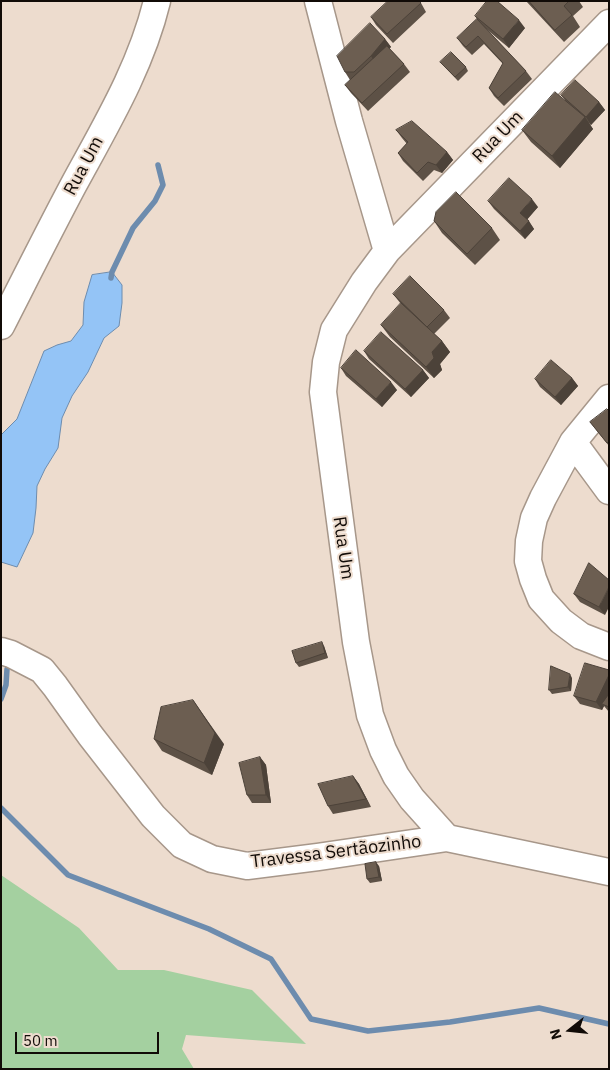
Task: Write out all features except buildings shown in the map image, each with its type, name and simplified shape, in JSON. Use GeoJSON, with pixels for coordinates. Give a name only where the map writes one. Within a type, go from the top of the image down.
{"type":"FeatureCollection","features":[{"type":"Feature","properties":{"kind":"street","name":"Rua Um"},"geometry":{"type":"LineString","coordinates":[[1,326],[126,88],[151,26],[157,1]]}},
{"type":"Feature","properties":{"kind":"street"},"geometry":{"type":"LineString","coordinates":[[318,1],[349,121],[387,251]]}},
{"type":"Feature","properties":{"kind":"street","name":"Rua Um"},"geometry":{"type":"LineString","coordinates":[[447,838],[412,799],[396,776],[383,750],[370,715],[356,642],[323,392],[326,362],[334,330],[364,282],[387,251],[609,23]]}},
{"type":"Feature","properties":{"kind":"street"},"geometry":{"type":"LineString","coordinates":[[609,398],[573,442],[543,498],[534,518],[529,541],[528,561],[541,599],[561,621],[581,636],[609,647]]}},
{"type":"Feature","properties":{"kind":"street"},"geometry":{"type":"LineString","coordinates":[[573,442],[609,492]]}},
{"type":"Feature","properties":{"kind":"street","name":"Travessa Sertãozinho"},"geometry":{"type":"LineString","coordinates":[[1,651],[42,670],[153,816],[182,845],[212,859],[248,866],[447,838],[609,872]]}},
{"type":"Feature","properties":{"kind":"green space"},"geometry":{"type":"Polygon","coordinates":[[[1,875],[79,928],[118,970],[164,970],[252,990],[306,1044],[186,1035],[182,1049],[194,1069],[1,1069],[1,875]]]}},
{"type":"Feature","properties":{"kind":"water"},"geometry":{"type":"Polygon","coordinates":[[[112,272],[122,285],[119,326],[104,338],[88,372],[72,396],[62,418],[58,448],[37,486],[33,533],[17,567],[1,562],[1,435],[17,419],[44,351],[71,341],[83,325],[84,302],[92,275],[112,272]]]}},
{"type":"Feature","properties":{"kind":"waterway"},"geometry":{"type":"LineString","coordinates":[[111,278],[112,272],[133,228],[155,201],[163,185],[158,165]]}},
{"type":"Feature","properties":{"kind":"waterway"},"geometry":{"type":"LineString","coordinates":[[1,699],[6,685],[7,669]]}},
{"type":"Feature","properties":{"kind":"waterway"},"geometry":{"type":"LineString","coordinates":[[1,808],[68,875],[209,929],[271,959],[311,1019],[368,1031],[450,1022],[539,1008],[609,1024]]}}]}
